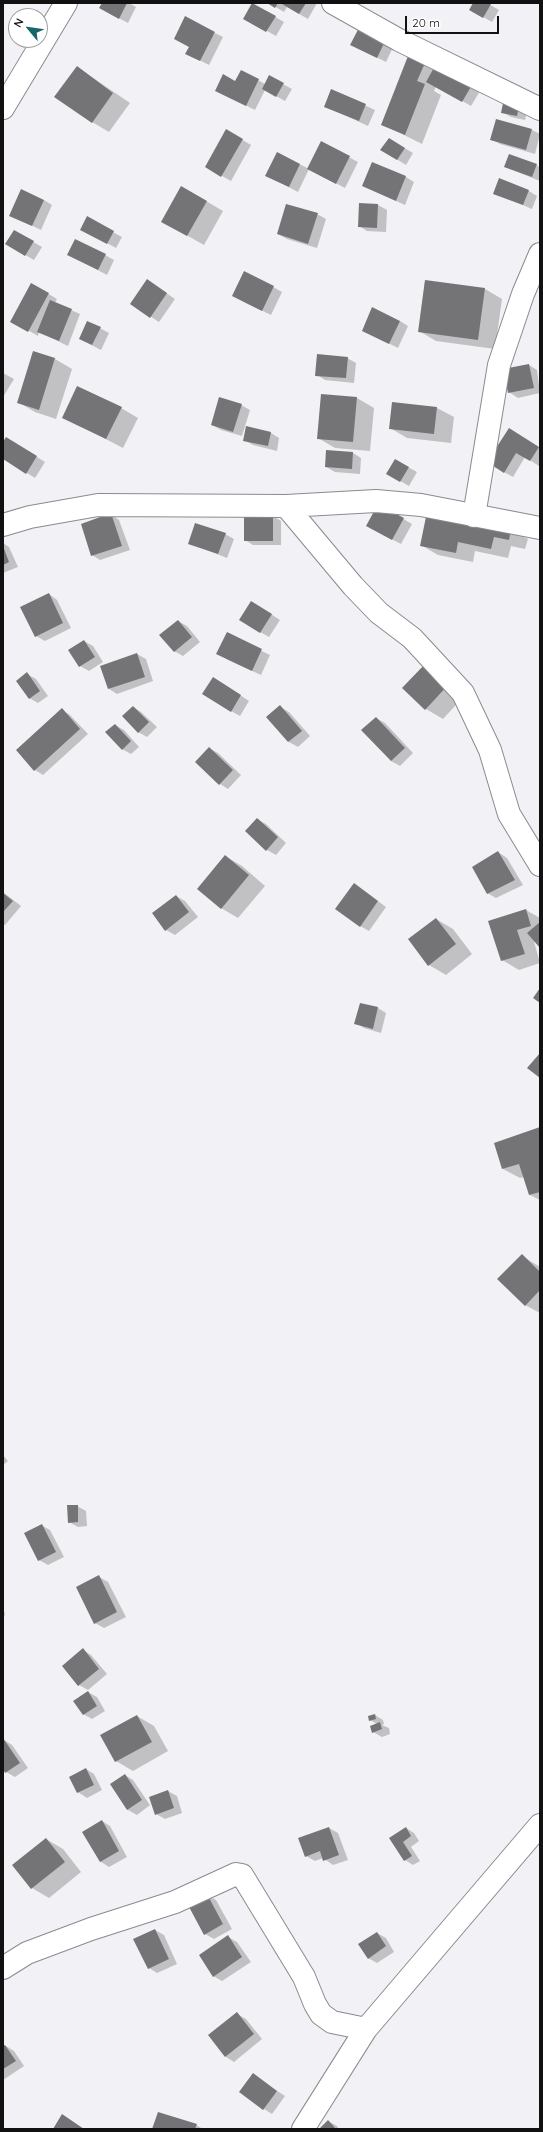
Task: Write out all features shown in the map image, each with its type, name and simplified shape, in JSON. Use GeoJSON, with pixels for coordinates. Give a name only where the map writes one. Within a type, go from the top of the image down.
{"type":"FeatureCollection","features":[{"type":"Feature","properties":{"kind":"street"},"geometry":{"type":"LineString","coordinates":[[3,108],[66,3]]}},
{"type":"Feature","properties":{"kind":"street"},"geometry":{"type":"LineString","coordinates":[[333,3],[399,40],[540,109]]}},
{"type":"Feature","properties":{"kind":"street"},"geometry":{"type":"LineString","coordinates":[[474,516],[499,365],[540,254]]}},
{"type":"Feature","properties":{"kind":"street"},"geometry":{"type":"LineString","coordinates":[[3,526],[30,517],[98,505],[286,506],[376,501],[421,505],[540,528]]}},
{"type":"Feature","properties":{"kind":"street"},"geometry":{"type":"LineString","coordinates":[[286,506],[354,586],[379,612],[412,638],[463,693],[490,750],[509,814],[539,862]]}},
{"type":"Feature","properties":{"kind":"street"},"geometry":{"type":"LineString","coordinates":[[303,2129],[366,2029],[540,1824]]}},
{"type":"Feature","properties":{"kind":"street"},"geometry":{"type":"LineString","coordinates":[[3,1968],[27,1953],[91,1929],[175,1902],[236,1874],[242,1875],[304,1978],[321,2014],[332,2022],[366,2029]]}},
{"type":"Feature","properties":{"kind":"building"},"geometry":{"type":"Polygon","coordinates":[[[102,3],[127,3],[119,19],[99,8],[102,3]]]}},
{"type":"Feature","properties":{"kind":"building"},"geometry":{"type":"Polygon","coordinates":[[[252,3],[276,16],[266,32],[243,19],[252,3]]]}},
{"type":"Feature","properties":{"kind":"building"},"geometry":{"type":"Polygon","coordinates":[[[267,3],[278,3],[275,8],[267,3]]]}},
{"type":"Feature","properties":{"kind":"building"},"geometry":{"type":"Polygon","coordinates":[[[306,3],[299,14],[282,4],[306,3]]]}},
{"type":"Feature","properties":{"kind":"building"},"geometry":{"type":"Polygon","coordinates":[[[473,3],[491,4],[483,18],[469,10],[473,3]]]}},
{"type":"Feature","properties":{"kind":"building"},"geometry":{"type":"Polygon","coordinates":[[[185,16],[215,32],[200,61],[185,54],[189,47],[174,39],[185,16]]]}},
{"type":"Feature","properties":{"kind":"building"},"geometry":{"type":"Polygon","coordinates":[[[361,24],[387,37],[377,58],[350,45],[361,24]]]}},
{"type":"Feature","properties":{"kind":"building"},"geometry":{"type":"Polygon","coordinates":[[[408,56],[425,63],[417,81],[425,84],[405,135],[381,125],[408,56]]]}},
{"type":"Feature","properties":{"kind":"building"},"geometry":{"type":"Polygon","coordinates":[[[436,64],[472,85],[462,102],[426,82],[436,64]]]}},
{"type":"Feature","properties":{"kind":"building"},"geometry":{"type":"Polygon","coordinates":[[[77,66],[113,93],[92,123],[54,97],[77,66]]]}},
{"type":"Feature","properties":{"kind":"building"},"geometry":{"type":"Polygon","coordinates":[[[241,70],[259,79],[246,106],[215,91],[223,74],[235,81],[241,70]]]}},
{"type":"Feature","properties":{"kind":"building"},"geometry":{"type":"Polygon","coordinates":[[[269,75],[284,83],[276,97],[262,89],[269,75]]]}},
{"type":"Feature","properties":{"kind":"building"},"geometry":{"type":"Polygon","coordinates":[[[331,89],[366,104],[359,121],[324,107],[331,89]]]}},
{"type":"Feature","properties":{"kind":"building"},"geometry":{"type":"Polygon","coordinates":[[[504,98],[520,101],[517,116],[501,113],[504,98]]]}},
{"type":"Feature","properties":{"kind":"building"},"geometry":{"type":"Polygon","coordinates":[[[496,119],[532,129],[526,150],[490,140],[496,119]]]}},
{"type":"Feature","properties":{"kind":"building"},"geometry":{"type":"Polygon","coordinates":[[[226,129],[243,139],[221,177],[205,167],[226,129]]]}},
{"type":"Feature","properties":{"kind":"building"},"geometry":{"type":"Polygon","coordinates":[[[389,138],[405,148],[397,160],[380,150],[389,138]]]}},
{"type":"Feature","properties":{"kind":"building"},"geometry":{"type":"Polygon","coordinates":[[[321,141],[350,156],[336,184],[307,169],[321,141]]]}},
{"type":"Feature","properties":{"kind":"building"},"geometry":{"type":"Polygon","coordinates":[[[277,152],[300,164],[289,187],[265,176],[277,152]]]}},
{"type":"Feature","properties":{"kind":"building"},"geometry":{"type":"Polygon","coordinates":[[[509,154],[537,164],[532,177],[504,167],[509,154]]]}},
{"type":"Feature","properties":{"kind":"building"},"geometry":{"type":"Polygon","coordinates":[[[372,162],[406,176],[396,201],[362,186],[372,162]]]}},
{"type":"Feature","properties":{"kind":"building"},"geometry":{"type":"Polygon","coordinates":[[[499,178],[529,190],[523,205],[493,194],[499,178]]]}},
{"type":"Feature","properties":{"kind":"building"},"geometry":{"type":"Polygon","coordinates":[[[181,186],[207,201],[187,236],[161,222],[181,186]]]}},
{"type":"Feature","properties":{"kind":"building"},"geometry":{"type":"Polygon","coordinates":[[[21,189],[44,200],[32,226],[9,216],[21,189]]]}},
{"type":"Feature","properties":{"kind":"building"},"geometry":{"type":"Polygon","coordinates":[[[359,203],[378,204],[377,228],[358,227],[359,203]]]}},
{"type":"Feature","properties":{"kind":"building"},"geometry":{"type":"Polygon","coordinates":[[[286,204],[318,213],[308,244],[277,234],[286,204]]]}},
{"type":"Feature","properties":{"kind":"building"},"geometry":{"type":"Polygon","coordinates":[[[87,216],[114,231],[107,244],[80,230],[87,216]]]}},
{"type":"Feature","properties":{"kind":"building"},"geometry":{"type":"Polygon","coordinates":[[[14,230],[34,241],[25,256],[5,244],[14,230]]]}},
{"type":"Feature","properties":{"kind":"building"},"geometry":{"type":"Polygon","coordinates":[[[75,239],[106,254],[98,270],[67,255],[75,239]]]}},
{"type":"Feature","properties":{"kind":"building"},"geometry":{"type":"Polygon","coordinates":[[[244,271],[274,286],[262,311],[232,296],[244,271]]]}},
{"type":"Feature","properties":{"kind":"building"},"geometry":{"type":"Polygon","coordinates":[[[147,279],[167,293],[150,318],[130,304],[147,279]]]}},
{"type":"Feature","properties":{"kind":"building"},"geometry":{"type":"Polygon","coordinates":[[[425,280],[485,288],[478,340],[418,332],[425,280]]]}},
{"type":"Feature","properties":{"kind":"building"},"geometry":{"type":"Polygon","coordinates":[[[31,283],[49,293],[28,332],[10,322],[31,283]]]}},
{"type":"Feature","properties":{"kind":"building"},"geometry":{"type":"Polygon","coordinates":[[[50,300],[72,309],[59,341],[37,332],[50,300]]]}},
{"type":"Feature","properties":{"kind":"building"},"geometry":{"type":"Polygon","coordinates":[[[372,307],[400,321],[389,344],[362,331],[372,307]]]}},
{"type":"Feature","properties":{"kind":"building"},"geometry":{"type":"Polygon","coordinates":[[[87,321],[101,327],[92,345],[79,339],[87,321]]]}},
{"type":"Feature","properties":{"kind":"building"},"geometry":{"type":"Polygon","coordinates":[[[33,351],[55,358],[39,410],[17,403],[33,351]]]}},
{"type":"Feature","properties":{"kind":"building"},"geometry":{"type":"Polygon","coordinates":[[[317,354],[348,357],[346,378],[315,376],[317,354]]]}},
{"type":"Feature","properties":{"kind":"building"},"geometry":{"type":"Polygon","coordinates":[[[529,364],[534,388],[508,393],[503,369],[529,364]]]}},
{"type":"Feature","properties":{"kind":"building"},"geometry":{"type":"Polygon","coordinates":[[[77,386],[122,407],[106,439],[62,418],[77,386]]]}},
{"type":"Feature","properties":{"kind":"building"},"geometry":{"type":"Polygon","coordinates":[[[321,394],[357,397],[353,442],[317,439],[321,394]]]}},
{"type":"Feature","properties":{"kind":"building"},"geometry":{"type":"Polygon","coordinates":[[[219,397],[242,404],[233,432],[211,425],[219,397]]]}},
{"type":"Feature","properties":{"kind":"building"},"geometry":{"type":"Polygon","coordinates":[[[392,402],[437,407],[434,434],[389,429],[392,402]]]}},
{"type":"Feature","properties":{"kind":"building"},"geometry":{"type":"Polygon","coordinates":[[[246,426],[271,432],[268,446],[243,441],[246,426]]]}},
{"type":"Feature","properties":{"kind":"building"},"geometry":{"type":"Polygon","coordinates":[[[509,428],[539,447],[530,461],[516,453],[504,473],[487,462],[509,428]]]}},
{"type":"Feature","properties":{"kind":"building"},"geometry":{"type":"Polygon","coordinates":[[[6,437],[37,456],[26,474],[3,459],[3,442],[6,437]]]}},
{"type":"Feature","properties":{"kind":"building"},"geometry":{"type":"Polygon","coordinates":[[[326,450],[353,452],[352,469],[325,467],[326,450]]]}},
{"type":"Feature","properties":{"kind":"building"},"geometry":{"type":"Polygon","coordinates":[[[395,459],[409,467],[400,482],[386,474],[395,459]]]}},
{"type":"Feature","properties":{"kind":"building"},"geometry":{"type":"Polygon","coordinates":[[[378,504],[404,518],[392,540],[366,526],[378,504]]]}},
{"type":"Feature","properties":{"kind":"building"},"geometry":{"type":"Polygon","coordinates":[[[427,512],[511,529],[509,540],[494,537],[491,549],[458,542],[456,553],[420,546],[427,512]]]}},
{"type":"Feature","properties":{"kind":"building"},"geometry":{"type":"Polygon","coordinates":[[[111,513],[122,546],[91,556],[81,524],[111,513]]]}},
{"type":"Feature","properties":{"kind":"building"},"geometry":{"type":"Polygon","coordinates":[[[244,515],[273,515],[273,541],[244,541],[244,515]]]}},
{"type":"Feature","properties":{"kind":"building"},"geometry":{"type":"Polygon","coordinates":[[[195,523],[226,533],[218,554],[188,544],[195,523]]]}},
{"type":"Feature","properties":{"kind":"building"},"geometry":{"type":"Polygon","coordinates":[[[3,546],[9,562],[3,565],[3,546]]]}},
{"type":"Feature","properties":{"kind":"building"},"geometry":{"type":"Polygon","coordinates":[[[49,593],[63,623],[35,637],[20,607],[49,593]]]}},
{"type":"Feature","properties":{"kind":"building"},"geometry":{"type":"Polygon","coordinates":[[[251,601],[272,614],[260,633],[239,620],[251,601]]]}},
{"type":"Feature","properties":{"kind":"building"},"geometry":{"type":"Polygon","coordinates":[[[178,620],[192,637],[174,652],[159,635],[178,620]]]}},
{"type":"Feature","properties":{"kind":"building"},"geometry":{"type":"Polygon","coordinates":[[[227,632],[262,649],[252,671],[216,654],[227,632]]]}},
{"type":"Feature","properties":{"kind":"building"},"geometry":{"type":"Polygon","coordinates":[[[84,640],[95,657],[79,667],[68,650],[84,640]]]}},
{"type":"Feature","properties":{"kind":"building"},"geometry":{"type":"Polygon","coordinates":[[[137,653],[145,677],[108,689],[100,666],[137,653]]]}},
{"type":"Feature","properties":{"kind":"building"},"geometry":{"type":"Polygon","coordinates":[[[426,663],[449,684],[425,710],[402,688],[426,663]]]}},
{"type":"Feature","properties":{"kind":"building"},"geometry":{"type":"Polygon","coordinates":[[[27,672],[40,691],[29,699],[16,681],[27,672]]]}},
{"type":"Feature","properties":{"kind":"building"},"geometry":{"type":"Polygon","coordinates":[[[213,677],[241,695],[231,712],[202,694],[213,677]]]}},
{"type":"Feature","properties":{"kind":"building"},"geometry":{"type":"Polygon","coordinates":[[[280,705],[302,731],[288,742],[266,717],[280,705]]]}},
{"type":"Feature","properties":{"kind":"building"},"geometry":{"type":"Polygon","coordinates":[[[133,706],[149,722],[138,733],[122,716],[133,706]]]}},
{"type":"Feature","properties":{"kind":"building"},"geometry":{"type":"Polygon","coordinates":[[[62,708],[80,729],[34,771],[16,750],[62,708]]]}},
{"type":"Feature","properties":{"kind":"building"},"geometry":{"type":"Polygon","coordinates":[[[376,717],[405,748],[391,761],[361,730],[376,717]]]}},
{"type":"Feature","properties":{"kind":"building"},"geometry":{"type":"Polygon","coordinates":[[[115,724],[131,741],[122,750],[105,732],[115,724]]]}},
{"type":"Feature","properties":{"kind":"building"},"geometry":{"type":"Polygon","coordinates":[[[209,747],[233,770],[219,785],[195,762],[209,747]]]}},
{"type":"Feature","properties":{"kind":"building"},"geometry":{"type":"Polygon","coordinates":[[[257,818],[278,837],[266,851],[245,831],[257,818]]]}},
{"type":"Feature","properties":{"kind":"building"},"geometry":{"type":"Polygon","coordinates":[[[498,851],[515,880],[487,894],[472,867],[498,851]]]}},
{"type":"Feature","properties":{"kind":"building"},"geometry":{"type":"Polygon","coordinates":[[[225,855],[249,875],[221,909],[197,889],[225,855]]]}},
{"type":"Feature","properties":{"kind":"building"},"geometry":{"type":"Polygon","coordinates":[[[354,883],[378,901],[360,927],[335,909],[354,883]]]}},
{"type":"Feature","properties":{"kind":"building"},"geometry":{"type":"Polygon","coordinates":[[[3,893],[13,901],[3,912],[3,893]]]}},
{"type":"Feature","properties":{"kind":"building"},"geometry":{"type":"Polygon","coordinates":[[[176,895],[189,912],[165,931],[152,913],[176,895]]]}},
{"type":"Feature","properties":{"kind":"building"},"geometry":{"type":"Polygon","coordinates":[[[526,909],[531,926],[517,930],[525,954],[501,961],[488,921],[526,909]]]}},
{"type":"Feature","properties":{"kind":"building"},"geometry":{"type":"Polygon","coordinates":[[[436,918],[456,944],[428,966],[408,939],[436,918]]]}},
{"type":"Feature","properties":{"kind":"building"},"geometry":{"type":"Polygon","coordinates":[[[540,922],[540,948],[527,933],[540,922]]]}},
{"type":"Feature","properties":{"kind":"building"},"geometry":{"type":"Polygon","coordinates":[[[540,988],[540,1003],[533,998],[540,988]]]}},
{"type":"Feature","properties":{"kind":"building"},"geometry":{"type":"Polygon","coordinates":[[[360,1003],[378,1007],[373,1029],[354,1024],[360,1003]]]}},
{"type":"Feature","properties":{"kind":"building"},"geometry":{"type":"Polygon","coordinates":[[[540,1053],[540,1078],[527,1068],[540,1053]]]}},
{"type":"Feature","properties":{"kind":"building"},"geometry":{"type":"Polygon","coordinates":[[[540,1127],[540,1192],[529,1195],[519,1164],[502,1169],[494,1143],[540,1127]]]}},
{"type":"Feature","properties":{"kind":"building"},"geometry":{"type":"Polygon","coordinates":[[[522,1254],[540,1272],[540,1290],[525,1306],[497,1279],[522,1254]]]}},
{"type":"Feature","properties":{"kind":"building"},"geometry":{"type":"Polygon","coordinates":[[[67,1505],[78,1505],[78,1522],[68,1523],[67,1505]]]}},
{"type":"Feature","properties":{"kind":"building"},"geometry":{"type":"Polygon","coordinates":[[[42,1524],[56,1552],[38,1561],[24,1533],[42,1524]]]}},
{"type":"Feature","properties":{"kind":"building"},"geometry":{"type":"Polygon","coordinates":[[[99,1575],[117,1612],[94,1624],[76,1587],[99,1575]]]}},
{"type":"Feature","properties":{"kind":"building"},"geometry":{"type":"Polygon","coordinates":[[[83,1648],[99,1669],[78,1686],[62,1666],[83,1648]]]}},
{"type":"Feature","properties":{"kind":"building"},"geometry":{"type":"Polygon","coordinates":[[[88,1691],[97,1706],[83,1715],[73,1701],[88,1691]]]}},
{"type":"Feature","properties":{"kind":"building"},"geometry":{"type":"Polygon","coordinates":[[[375,1714],[376,1719],[369,1721],[368,1716],[375,1714]]]}},
{"type":"Feature","properties":{"kind":"building"},"geometry":{"type":"Polygon","coordinates":[[[137,1715],[152,1742],[115,1762],[100,1735],[137,1715]]]}},
{"type":"Feature","properties":{"kind":"building"},"geometry":{"type":"Polygon","coordinates":[[[380,1722],[382,1729],[372,1733],[370,1726],[380,1722]]]}},
{"type":"Feature","properties":{"kind":"building"},"geometry":{"type":"Polygon","coordinates":[[[3,1738],[20,1763],[5,1773],[3,1769],[3,1738]]]}},
{"type":"Feature","properties":{"kind":"building"},"geometry":{"type":"Polygon","coordinates":[[[86,1768],[94,1785],[77,1793],[69,1777],[86,1768]]]}},
{"type":"Feature","properties":{"kind":"building"},"geometry":{"type":"Polygon","coordinates":[[[125,1774],[142,1800],[127,1810],[110,1784],[125,1774]]]}},
{"type":"Feature","properties":{"kind":"building"},"geometry":{"type":"Polygon","coordinates":[[[168,1790],[174,1808],[155,1815],[149,1797],[168,1790]]]}},
{"type":"Feature","properties":{"kind":"building"},"geometry":{"type":"Polygon","coordinates":[[[102,1820],[119,1851],[100,1862],[82,1832],[102,1820]]]}},
{"type":"Feature","properties":{"kind":"building"},"geometry":{"type":"Polygon","coordinates":[[[329,1827],[339,1855],[323,1861],[320,1851],[305,1857],[298,1838],[329,1827]]]}},
{"type":"Feature","properties":{"kind":"building"},"geometry":{"type":"Polygon","coordinates":[[[406,1827],[411,1836],[403,1842],[412,1856],[404,1861],[389,1838],[406,1827]]]}},
{"type":"Feature","properties":{"kind":"building"},"geometry":{"type":"Polygon","coordinates":[[[46,1838],[65,1862],[31,1889],[12,1865],[46,1838]]]}},
{"type":"Feature","properties":{"kind":"building"},"geometry":{"type":"Polygon","coordinates":[[[207,1894],[223,1924],[204,1935],[188,1905],[207,1894]]]}},
{"type":"Feature","properties":{"kind":"building"},"geometry":{"type":"Polygon","coordinates":[[[155,1929],[169,1959],[148,1969],[133,1939],[155,1929]]]}},
{"type":"Feature","properties":{"kind":"building"},"geometry":{"type":"Polygon","coordinates":[[[377,1932],[386,1946],[368,1959],[358,1944],[377,1932]]]}},
{"type":"Feature","properties":{"kind":"building"},"geometry":{"type":"Polygon","coordinates":[[[228,1935],[242,1957],[213,1977],[199,1955],[228,1935]]]}},
{"type":"Feature","properties":{"kind":"building"},"geometry":{"type":"Polygon","coordinates":[[[237,2012],[254,2034],[225,2057],[208,2035],[237,2012]]]}},
{"type":"Feature","properties":{"kind":"building"},"geometry":{"type":"Polygon","coordinates":[[[5,2045],[16,2061],[3,2069],[3,2046],[5,2045]]]}},
{"type":"Feature","properties":{"kind":"building"},"geometry":{"type":"Polygon","coordinates":[[[253,2073],[277,2091],[263,2110],[239,2092],[253,2073]]]}},
{"type":"Feature","properties":{"kind":"building"},"geometry":{"type":"Polygon","coordinates":[[[158,2112],[197,2124],[195,2129],[152,2129],[158,2112]]]}},
{"type":"Feature","properties":{"kind":"building"},"geometry":{"type":"Polygon","coordinates":[[[62,2114],[84,2129],[53,2129],[62,2114]]]}},
{"type":"Feature","properties":{"kind":"building"},"geometry":{"type":"Polygon","coordinates":[[[328,2120],[336,2129],[319,2129],[328,2120]]]}}]}
